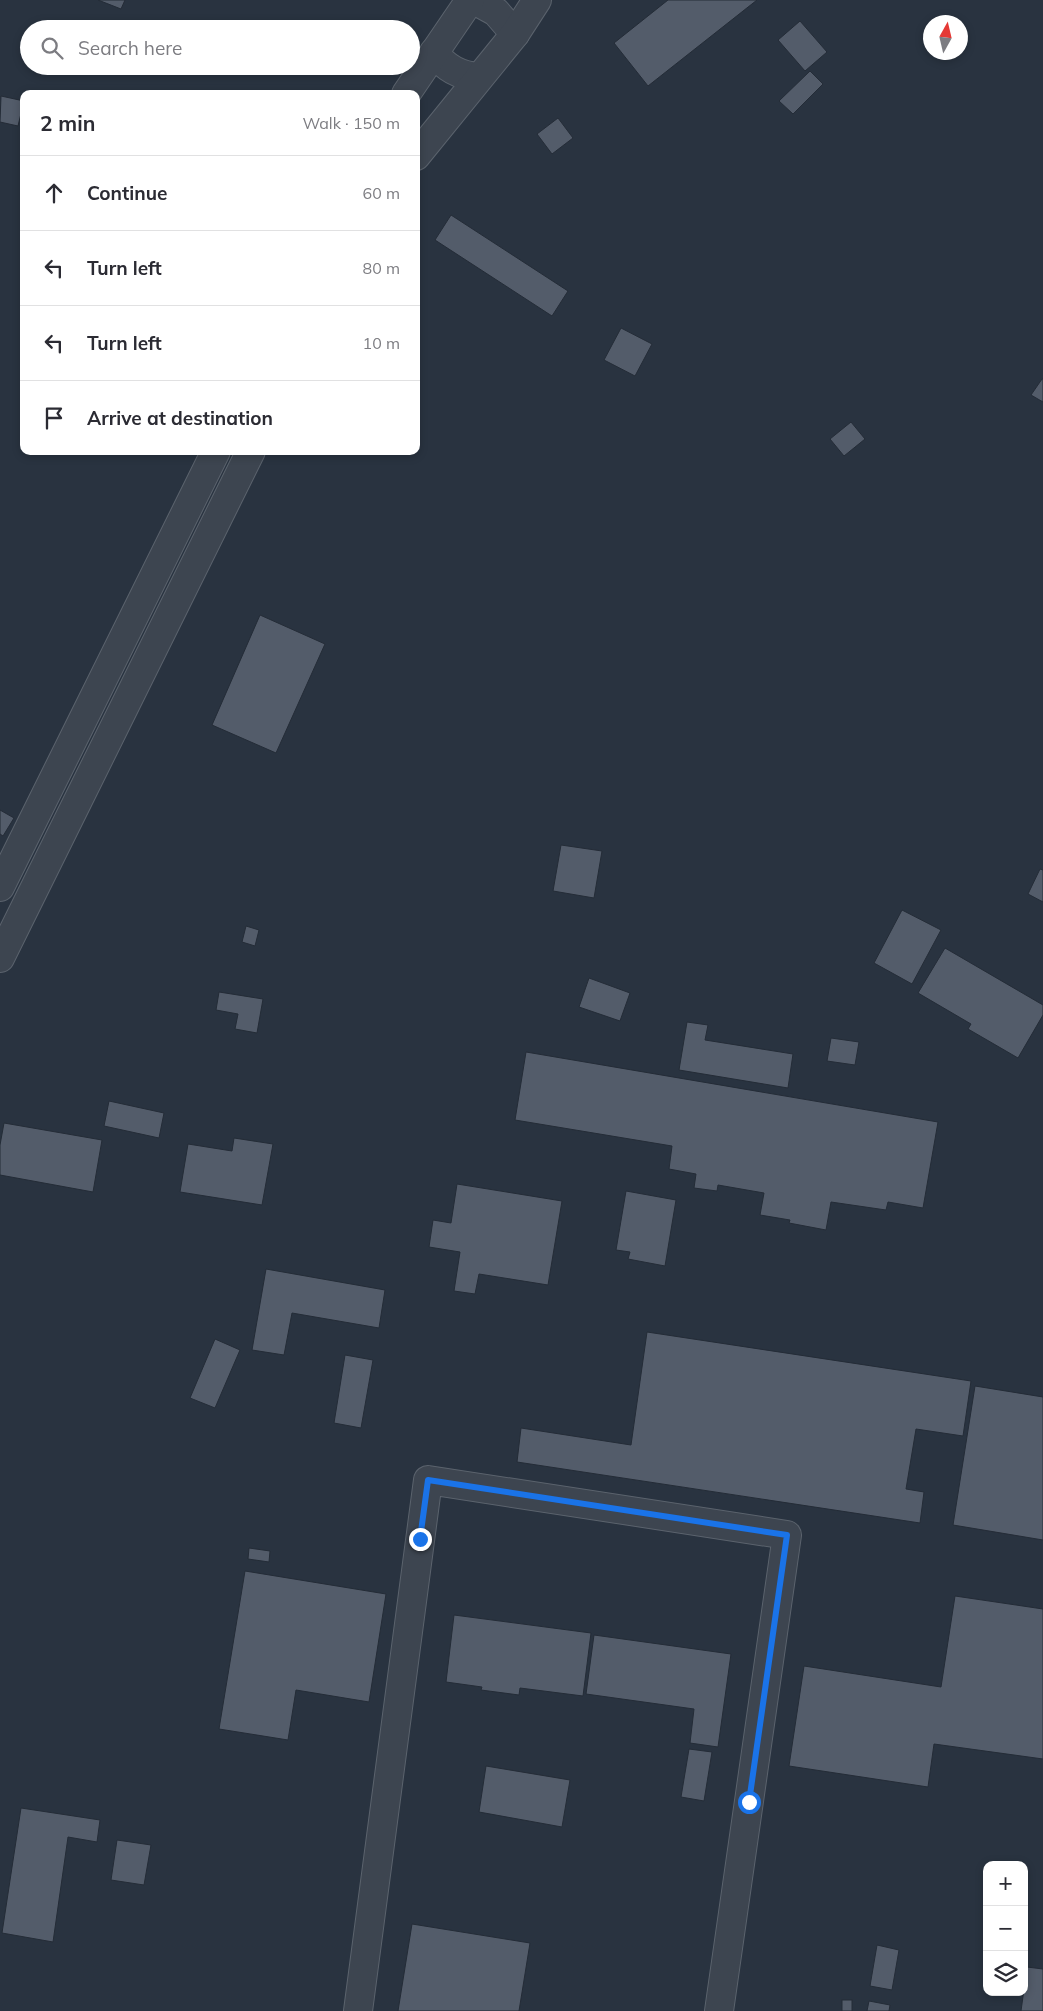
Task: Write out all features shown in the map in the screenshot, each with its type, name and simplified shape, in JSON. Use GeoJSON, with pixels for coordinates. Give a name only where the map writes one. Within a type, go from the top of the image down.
{"type":"FeatureCollection","features":[{"type":"Feature","properties":{"kind":"street"},"geometry":{"type":"LineString","coordinates":[[420,73],[470,0]]}},
{"type":"Feature","properties":{"kind":"street"},"geometry":{"type":"LineString","coordinates":[[474,0],[496,12],[515,34]]}},
{"type":"Feature","properties":{"kind":"street"},"geometry":{"type":"LineString","coordinates":[[420,151],[515,34],[538,0]]}},
{"type":"Feature","properties":{"kind":"street"},"geometry":{"type":"LineString","coordinates":[[434,52],[448,68],[479,78]]}},
{"type":"Feature","properties":{"kind":"street"},"geometry":{"type":"LineString","coordinates":[[409,90],[419,75]]}},
{"type":"Feature","properties":{"kind":"street"},"geometry":{"type":"LineString","coordinates":[[0,887],[214,455]]}},
{"type":"Feature","properties":{"kind":"street"},"geometry":{"type":"LineString","coordinates":[[0,958],[249,455]]}},
{"type":"Feature","properties":{"kind":"street"},"geometry":{"type":"LineString","coordinates":[[358,2011],[428,1480],[787,1535],[719,2011]]}},
{"type":"Feature","properties":{"kind":"building"},"geometry":{"type":"Polygon","coordinates":[[[98,0],[125,0],[121,9],[98,0]]]}},
{"type":"Feature","properties":{"kind":"building"},"geometry":{"type":"Polygon","coordinates":[[[668,0],[757,0],[648,86],[614,43],[668,0]]]}},
{"type":"Feature","properties":{"kind":"building"},"geometry":{"type":"Polygon","coordinates":[[[800,21],[827,52],[805,71],[778,40],[800,21]]]}},
{"type":"Feature","properties":{"kind":"building"},"geometry":{"type":"Polygon","coordinates":[[[810,71],[823,84],[793,114],[779,101],[810,71]]]}},
{"type":"Feature","properties":{"kind":"building"},"geometry":{"type":"Polygon","coordinates":[[[1,96],[20,100],[18,126],[0,122],[1,96]]]}},
{"type":"Feature","properties":{"kind":"building"},"geometry":{"type":"Polygon","coordinates":[[[558,118],[573,138],[552,154],[537,134],[558,118]]]}},
{"type":"Feature","properties":{"kind":"building"},"geometry":{"type":"Polygon","coordinates":[[[451,215],[568,291],[552,316],[435,240],[451,215]]]}},
{"type":"Feature","properties":{"kind":"building"},"geometry":{"type":"Polygon","coordinates":[[[621,328],[652,344],[635,376],[604,360],[621,328]]]}},
{"type":"Feature","properties":{"kind":"building"},"geometry":{"type":"Polygon","coordinates":[[[1043,379],[1043,402],[1031,395],[1043,379]]]}},
{"type":"Feature","properties":{"kind":"building"},"geometry":{"type":"Polygon","coordinates":[[[851,422],[865,439],[844,456],[830,439],[851,422]]]}},
{"type":"Feature","properties":{"kind":"building"},"geometry":{"type":"Polygon","coordinates":[[[260,615],[325,644],[276,753],[212,725],[260,615]]]}},
{"type":"Feature","properties":{"kind":"building"},"geometry":{"type":"Polygon","coordinates":[[[0,810],[14,818],[3,836],[0,834],[0,810]]]}},
{"type":"Feature","properties":{"kind":"building"},"geometry":{"type":"Polygon","coordinates":[[[561,845],[602,851],[594,898],[553,891],[561,845]]]}},
{"type":"Feature","properties":{"kind":"building"},"geometry":{"type":"Polygon","coordinates":[[[1040,869],[1043,870],[1043,902],[1028,894],[1040,869]]]}},
{"type":"Feature","properties":{"kind":"building"},"geometry":{"type":"Polygon","coordinates":[[[902,910],[941,930],[912,984],[874,963],[902,910]]]}},
{"type":"Feature","properties":{"kind":"building"},"geometry":{"type":"Polygon","coordinates":[[[246,926],[259,930],[255,946],[242,942],[246,926]]]}},
{"type":"Feature","properties":{"kind":"building"},"geometry":{"type":"Polygon","coordinates":[[[945,948],[1043,1005],[1043,1015],[1018,1058],[968,1029],[971,1024],[918,993],[945,948]]]}},
{"type":"Feature","properties":{"kind":"building"},"geometry":{"type":"Polygon","coordinates":[[[589,978],[630,993],[620,1021],[579,1007],[589,978]]]}},
{"type":"Feature","properties":{"kind":"building"},"geometry":{"type":"Polygon","coordinates":[[[219,992],[263,999],[257,1033],[235,1029],[238,1014],[216,1010],[219,992]]]}},
{"type":"Feature","properties":{"kind":"building"},"geometry":{"type":"Polygon","coordinates":[[[687,1022],[708,1025],[705,1040],[793,1054],[788,1088],[679,1070],[687,1022]]]}},
{"type":"Feature","properties":{"kind":"building"},"geometry":{"type":"Polygon","coordinates":[[[831,1038],[859,1042],[855,1065],[827,1061],[831,1038]]]}},
{"type":"Feature","properties":{"kind":"building"},"geometry":{"type":"Polygon","coordinates":[[[526,1052],[938,1122],[923,1208],[888,1202],[886,1210],[831,1202],[826,1230],[789,1223],[790,1220],[760,1215],[764,1193],[718,1185],[717,1191],[694,1188],[696,1174],[669,1169],[672,1146],[515,1120],[526,1052]]]}},
{"type":"Feature","properties":{"kind":"building"},"geometry":{"type":"Polygon","coordinates":[[[109,1101],[164,1113],[159,1138],[104,1126],[109,1101]]]}},
{"type":"Feature","properties":{"kind":"building"},"geometry":{"type":"Polygon","coordinates":[[[4,1123],[102,1140],[93,1192],[0,1175],[0,1145],[4,1123]]]}},
{"type":"Feature","properties":{"kind":"building"},"geometry":{"type":"Polygon","coordinates":[[[234,1138],[273,1144],[262,1205],[180,1192],[188,1144],[232,1151],[234,1138]]]}},
{"type":"Feature","properties":{"kind":"building"},"geometry":{"type":"Polygon","coordinates":[[[457,1184],[562,1201],[548,1285],[479,1274],[475,1294],[454,1291],[460,1252],[429,1247],[433,1220],[451,1223],[457,1184]]]}},
{"type":"Feature","properties":{"kind":"building"},"geometry":{"type":"Polygon","coordinates":[[[626,1191],[676,1200],[665,1266],[628,1259],[630,1252],[616,1250],[626,1191]]]}},
{"type":"Feature","properties":{"kind":"building"},"geometry":{"type":"Polygon","coordinates":[[[266,1269],[385,1290],[379,1328],[292,1313],[284,1355],[252,1350],[266,1269]]]}},
{"type":"Feature","properties":{"kind":"building"},"geometry":{"type":"Polygon","coordinates":[[[647,1332],[971,1381],[963,1436],[916,1429],[906,1489],[924,1492],[920,1523],[517,1462],[521,1428],[631,1445],[647,1332]]]}},
{"type":"Feature","properties":{"kind":"building"},"geometry":{"type":"Polygon","coordinates":[[[215,1339],[240,1350],[215,1408],[190,1398],[215,1339]]]}},
{"type":"Feature","properties":{"kind":"building"},"geometry":{"type":"Polygon","coordinates":[[[345,1355],[373,1360],[361,1428],[334,1423],[345,1355]]]}},
{"type":"Feature","properties":{"kind":"building"},"geometry":{"type":"Polygon","coordinates":[[[975,1386],[1043,1397],[1043,1540],[953,1525],[975,1386]]]}},
{"type":"Feature","properties":{"kind":"building"},"geometry":{"type":"Polygon","coordinates":[[[249,1548],[270,1551],[269,1562],[248,1559],[249,1548]]]}},
{"type":"Feature","properties":{"kind":"building"},"geometry":{"type":"Polygon","coordinates":[[[245,1571],[386,1594],[369,1702],[296,1690],[288,1740],[219,1729],[245,1571]]]}},
{"type":"Feature","properties":{"kind":"building"},"geometry":{"type":"Polygon","coordinates":[[[955,1596],[1043,1609],[1043,1759],[934,1744],[928,1787],[789,1766],[804,1666],[941,1687],[955,1596]]]}},
{"type":"Feature","properties":{"kind":"building"},"geometry":{"type":"Polygon","coordinates":[[[454,1615],[591,1633],[583,1696],[520,1688],[519,1695],[481,1690],[482,1687],[446,1682],[454,1615]]]}},
{"type":"Feature","properties":{"kind":"building"},"geometry":{"type":"Polygon","coordinates":[[[594,1635],[731,1654],[718,1747],[690,1743],[694,1709],[586,1694],[594,1635]]]}},
{"type":"Feature","properties":{"kind":"building"},"geometry":{"type":"Polygon","coordinates":[[[689,1749],[712,1752],[704,1801],[681,1797],[689,1749]]]}},
{"type":"Feature","properties":{"kind":"building"},"geometry":{"type":"Polygon","coordinates":[[[486,1766],[570,1780],[562,1827],[479,1812],[486,1766]]]}},
{"type":"Feature","properties":{"kind":"building"},"geometry":{"type":"Polygon","coordinates":[[[21,1808],[100,1820],[97,1842],[68,1837],[53,1942],[2,1933],[21,1808]]]}},
{"type":"Feature","properties":{"kind":"building"},"geometry":{"type":"Polygon","coordinates":[[[117,1840],[151,1845],[144,1885],[111,1880],[117,1840]]]}},
{"type":"Feature","properties":{"kind":"building"},"geometry":{"type":"Polygon","coordinates":[[[412,1924],[530,1943],[519,2011],[398,2011],[412,1924]]]}},
{"type":"Feature","properties":{"kind":"building"},"geometry":{"type":"Polygon","coordinates":[[[877,1945],[899,1950],[892,1990],[870,1986],[877,1945]]]}},
{"type":"Feature","properties":{"kind":"building"},"geometry":{"type":"Polygon","coordinates":[[[1028,1967],[1043,1969],[1043,2011],[1021,2011],[1023,1996],[1028,1996],[1028,1967]]]}},
{"type":"Feature","properties":{"kind":"building"},"geometry":{"type":"Polygon","coordinates":[[[842,2000],[852,2000],[852,2011],[842,2011],[842,2000]]]}},
{"type":"Feature","properties":{"kind":"building"},"geometry":{"type":"Polygon","coordinates":[[[869,2001],[890,2005],[889,2011],[867,2011],[869,2001]]]}},
{"type":"Feature","properties":{"kind":"route"},"geometry":{"type":"LineString","coordinates":[[420,1539],[428,1480],[787,1535],[749,1802]]}}]}
